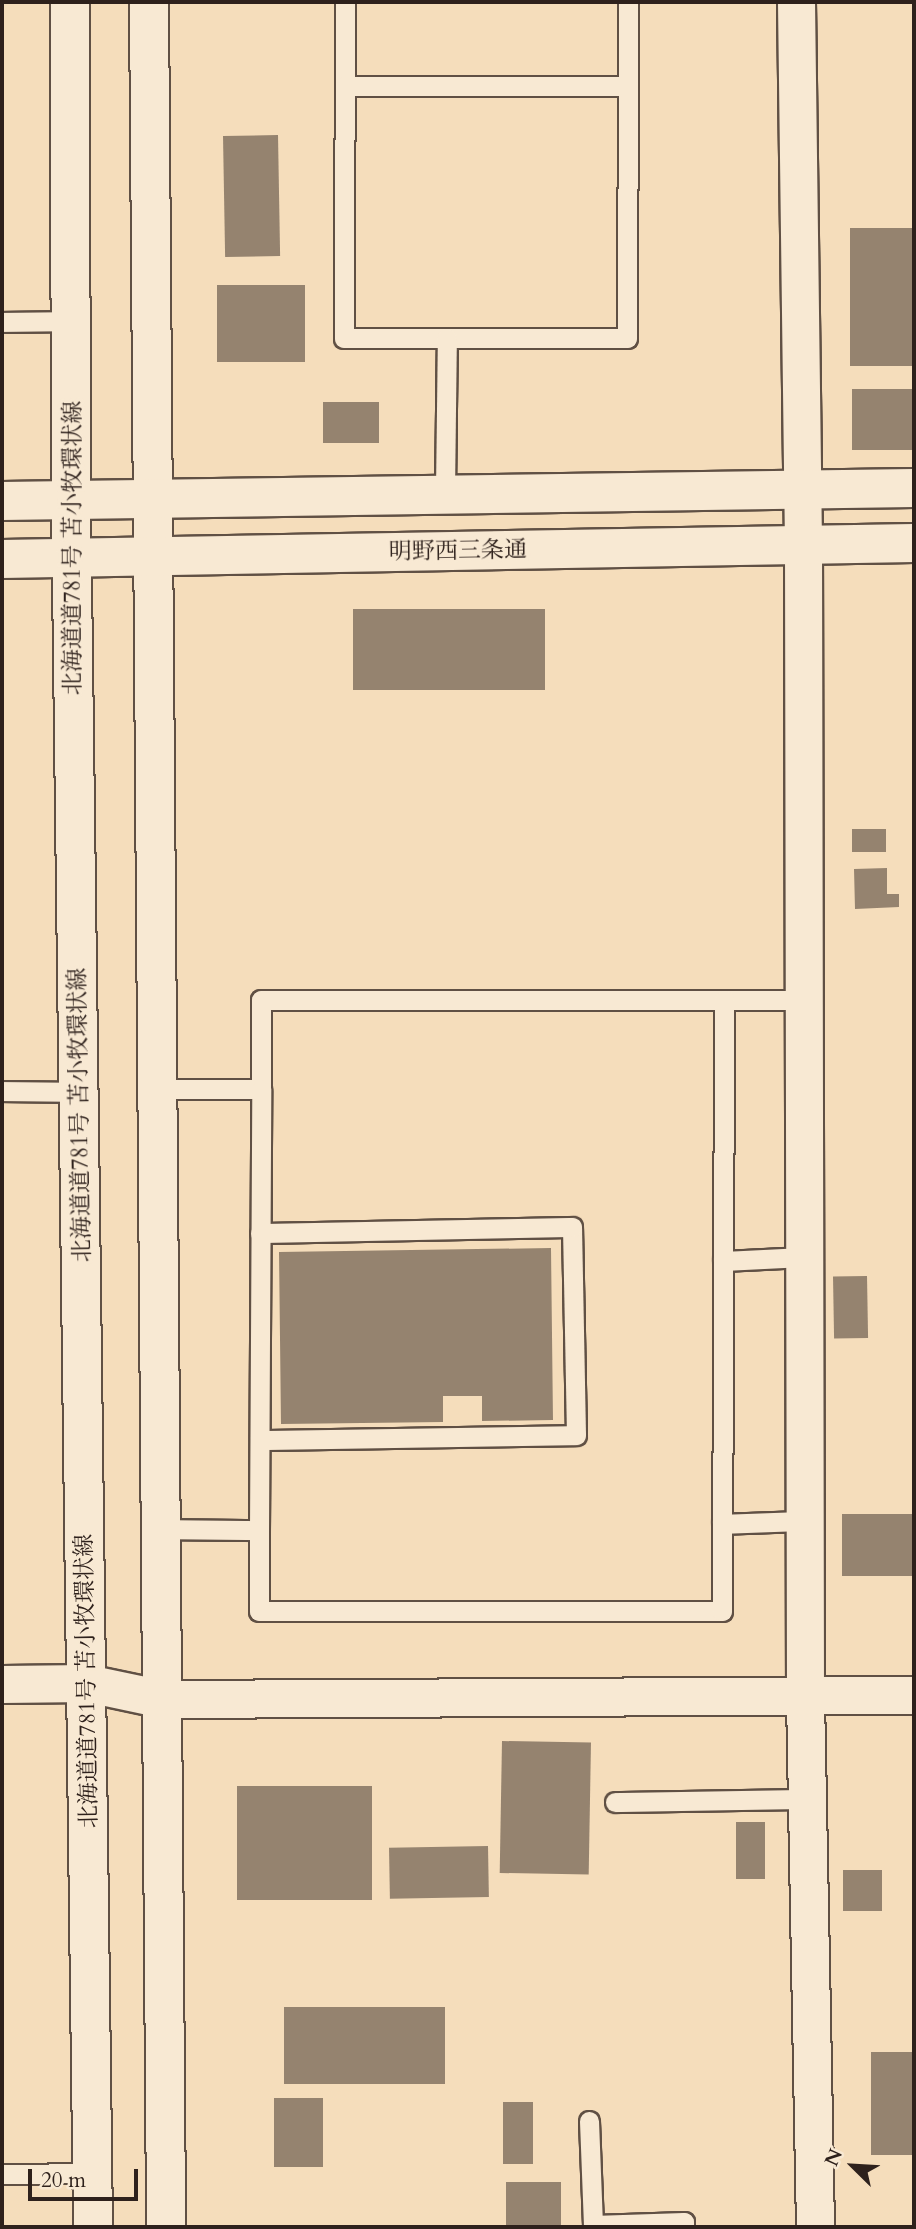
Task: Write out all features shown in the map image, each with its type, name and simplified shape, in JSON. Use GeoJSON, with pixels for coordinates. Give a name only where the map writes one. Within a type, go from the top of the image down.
{"type":"FeatureCollection","features":[{"type":"Feature","properties":{"kind":"main road","name":"北海道道781号 苫小牧環状線"},"geometry":{"type":"LineString","coordinates":[[70,2],[71,499],[93,2227]]}},
{"type":"Feature","properties":{"kind":"main road"},"geometry":{"type":"LineString","coordinates":[[149,2],[166,2227]]}},
{"type":"Feature","properties":{"kind":"main road"},"geometry":{"type":"LineString","coordinates":[[2,501],[445,492],[914,488]]}},
{"type":"Feature","properties":{"kind":"main road","name":"明野西三条通"},"geometry":{"type":"LineString","coordinates":[[2,559],[914,542]]}},
{"type":"Feature","properties":{"kind":"street"},"geometry":{"type":"LineString","coordinates":[[796,2],[803,488],[805,1697],[815,2227]]}},
{"type":"Feature","properties":{"kind":"street"},"geometry":{"type":"LineString","coordinates":[[2,1684],[87,1683],[163,1699],[914,1695]]}},
{"type":"Feature","properties":{"kind":"lane"},"geometry":{"type":"LineString","coordinates":[[345,2],[344,338],[626,338],[628,2]]}},
{"type":"Feature","properties":{"kind":"lane"},"geometry":{"type":"LineString","coordinates":[[345,86],[628,86]]}},
{"type":"Feature","properties":{"kind":"lane"},"geometry":{"type":"LineString","coordinates":[[2,322],[71,321]]}},
{"type":"Feature","properties":{"kind":"lane"},"geometry":{"type":"LineString","coordinates":[[445,492],[447,338]]}},
{"type":"Feature","properties":{"kind":"lane"},"geometry":{"type":"LineString","coordinates":[[724,1000],[722,1611],[260,1611],[261,1000],[724,1000],[805,1000]]}},
{"type":"Feature","properties":{"kind":"lane"},"geometry":{"type":"LineString","coordinates":[[158,1089],[261,1089]]}},
{"type":"Feature","properties":{"kind":"lane"},"geometry":{"type":"LineString","coordinates":[[2,1091],[80,1091]]}},
{"type":"Feature","properties":{"kind":"lane"},"geometry":{"type":"LineString","coordinates":[[260,1233],[572,1227],[576,1435],[260,1440]]}},
{"type":"Feature","properties":{"kind":"lane"},"geometry":{"type":"LineString","coordinates":[[723,1261],[804,1257]]}},
{"type":"Feature","properties":{"kind":"lane"},"geometry":{"type":"LineString","coordinates":[[722,1524],[805,1521]]}},
{"type":"Feature","properties":{"kind":"lane"},"geometry":{"type":"LineString","coordinates":[[161,1530],[259,1530]]}},
{"type":"Feature","properties":{"kind":"lane"},"geometry":{"type":"LineString","coordinates":[[615,1802],[807,1799]]}},
{"type":"Feature","properties":{"kind":"lane"},"geometry":{"type":"LineString","coordinates":[[589,2121],[593,2225],[684,2222],[684,2227]]}},
{"type":"Feature","properties":{"kind":"lane"},"geometry":{"type":"LineString","coordinates":[[2,2174],[93,2173]]}},
{"type":"Feature","properties":{"kind":"building"},"geometry":{"type":"Polygon","coordinates":[[[278,135],[280,256],[225,257],[223,136],[278,135]]]}},
{"type":"Feature","properties":{"kind":"building"},"geometry":{"type":"Polygon","coordinates":[[[850,228],[914,228],[914,366],[850,366],[850,228]]]}},
{"type":"Feature","properties":{"kind":"building"},"geometry":{"type":"Polygon","coordinates":[[[217,285],[305,285],[305,362],[217,362],[217,285]]]}},
{"type":"Feature","properties":{"kind":"building"},"geometry":{"type":"Polygon","coordinates":[[[852,389],[914,389],[914,450],[852,450],[852,389]]]}},
{"type":"Feature","properties":{"kind":"building"},"geometry":{"type":"Polygon","coordinates":[[[323,402],[379,402],[379,443],[323,443],[323,402]]]}},
{"type":"Feature","properties":{"kind":"building"},"geometry":{"type":"Polygon","coordinates":[[[353,609],[545,609],[545,690],[353,690],[353,609]]]}},
{"type":"Feature","properties":{"kind":"building"},"geometry":{"type":"Polygon","coordinates":[[[852,829],[886,829],[886,852],[852,852],[852,829]]]}},
{"type":"Feature","properties":{"kind":"building"},"geometry":{"type":"Polygon","coordinates":[[[887,868],[887,894],[899,894],[899,907],[855,909],[854,869],[887,868]]]}},
{"type":"Feature","properties":{"kind":"building"},"geometry":{"type":"Polygon","coordinates":[[[551,1248],[553,1420],[482,1421],[482,1396],[443,1396],[443,1422],[281,1424],[279,1252],[551,1248]]]}},
{"type":"Feature","properties":{"kind":"building"},"geometry":{"type":"Polygon","coordinates":[[[867,1276],[868,1338],[834,1339],[833,1277],[867,1276]]]}},
{"type":"Feature","properties":{"kind":"building"},"geometry":{"type":"Polygon","coordinates":[[[842,1514],[914,1514],[914,1576],[842,1576],[842,1514]]]}},
{"type":"Feature","properties":{"kind":"building"},"geometry":{"type":"Polygon","coordinates":[[[502,1741],[591,1743],[589,1875],[500,1873],[502,1741]]]}},
{"type":"Feature","properties":{"kind":"building"},"geometry":{"type":"Polygon","coordinates":[[[237,1786],[372,1786],[372,1900],[237,1900],[237,1786]]]}},
{"type":"Feature","properties":{"kind":"building"},"geometry":{"type":"Polygon","coordinates":[[[736,1822],[765,1822],[765,1879],[736,1879],[736,1822]]]}},
{"type":"Feature","properties":{"kind":"building"},"geometry":{"type":"Polygon","coordinates":[[[488,1846],[489,1897],[390,1899],[389,1848],[488,1846]]]}},
{"type":"Feature","properties":{"kind":"building"},"geometry":{"type":"Polygon","coordinates":[[[843,1870],[882,1870],[882,1911],[843,1911],[843,1870]]]}},
{"type":"Feature","properties":{"kind":"building"},"geometry":{"type":"Polygon","coordinates":[[[284,2007],[445,2007],[445,2084],[284,2084],[284,2007]]]}},
{"type":"Feature","properties":{"kind":"building"},"geometry":{"type":"Polygon","coordinates":[[[871,2052],[914,2052],[914,2155],[871,2155],[871,2052]]]}},
{"type":"Feature","properties":{"kind":"building"},"geometry":{"type":"Polygon","coordinates":[[[274,2098],[323,2098],[323,2167],[274,2167],[274,2098]]]}},
{"type":"Feature","properties":{"kind":"building"},"geometry":{"type":"Polygon","coordinates":[[[503,2102],[533,2102],[533,2164],[503,2164],[503,2102]]]}},
{"type":"Feature","properties":{"kind":"building"},"geometry":{"type":"Polygon","coordinates":[[[506,2182],[561,2182],[561,2227],[506,2227],[506,2182]]]}}]}
